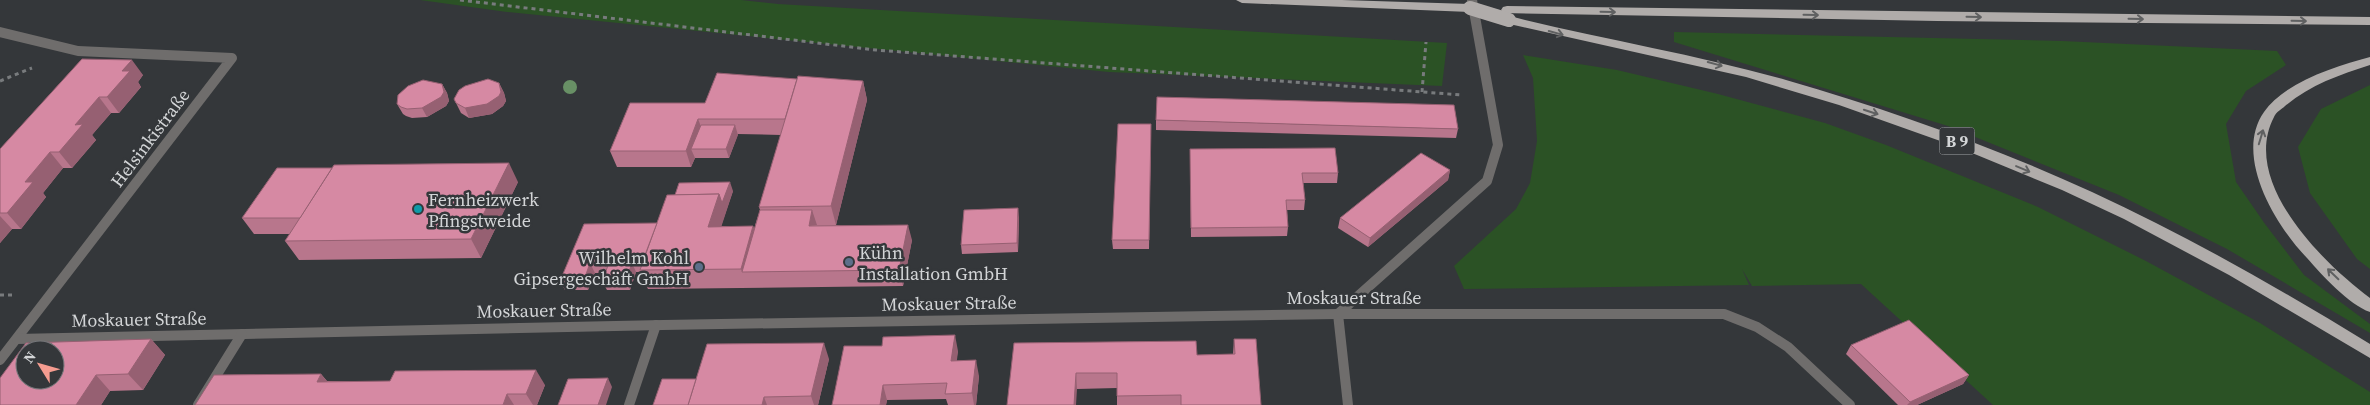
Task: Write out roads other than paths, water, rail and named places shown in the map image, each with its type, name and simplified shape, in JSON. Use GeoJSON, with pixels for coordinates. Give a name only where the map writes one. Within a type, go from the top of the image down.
{"type":"FeatureCollection","features":[{"type":"Feature","properties":{"kind":"highway","name":"B 9"},"geometry":{"type":"LineString","coordinates":[[1242,0],[1440,8],[1471,4],[1563,35],[1604,41],[1711,63],[1783,83],[1948,137],[2091,197],[2209,258],[2316,318],[2370,352]]}},
{"type":"Feature","properties":{"kind":"highway"},"geometry":{"type":"LineString","coordinates":[[1508,15],[2370,21]]}},
{"type":"Feature","properties":{"kind":"highway"},"geometry":{"type":"LineString","coordinates":[[2370,62],[2320,76],[2291,93],[2269,115],[2259,143],[2262,171],[2276,207],[2306,248],[2357,297],[2370,306]]}},
{"type":"Feature","properties":{"kind":"street"},"geometry":{"type":"LineString","coordinates":[[1348,405],[1338,314],[1487,181],[1498,145],[1471,4]]}},
{"type":"Feature","properties":{"kind":"street","name":"Helsinkistraße"},"geometry":{"type":"LineString","coordinates":[[0,32],[78,51],[232,58],[0,360]]}},
{"type":"Feature","properties":{"kind":"street","name":"Moskauer Straße"},"geometry":{"type":"LineString","coordinates":[[17,339],[656,325],[1338,314],[1724,314],[1757,327],[1788,347],[1850,405]]}},
{"type":"Feature","properties":{"kind":"street"},"geometry":{"type":"LineString","coordinates":[[629,405],[656,325]]}},
{"type":"Feature","properties":{"kind":"street"},"geometry":{"type":"LineString","coordinates":[[198,405],[242,334]]}},
{"type":"Feature","properties":{"kind":"place","name":"Fernheizwerk Pfingstweide"},"geometry":{"type":"Point","coordinates":[418,209]}},
{"type":"Feature","properties":{"kind":"place","name":"Kühn Installation GmbH"},"geometry":{"type":"Point","coordinates":[849,262]}},
{"type":"Feature","properties":{"kind":"place","name":"Wilhelm Kohl Gipsergeschäft GmbH"},"geometry":{"type":"Point","coordinates":[699,267]}}]}
